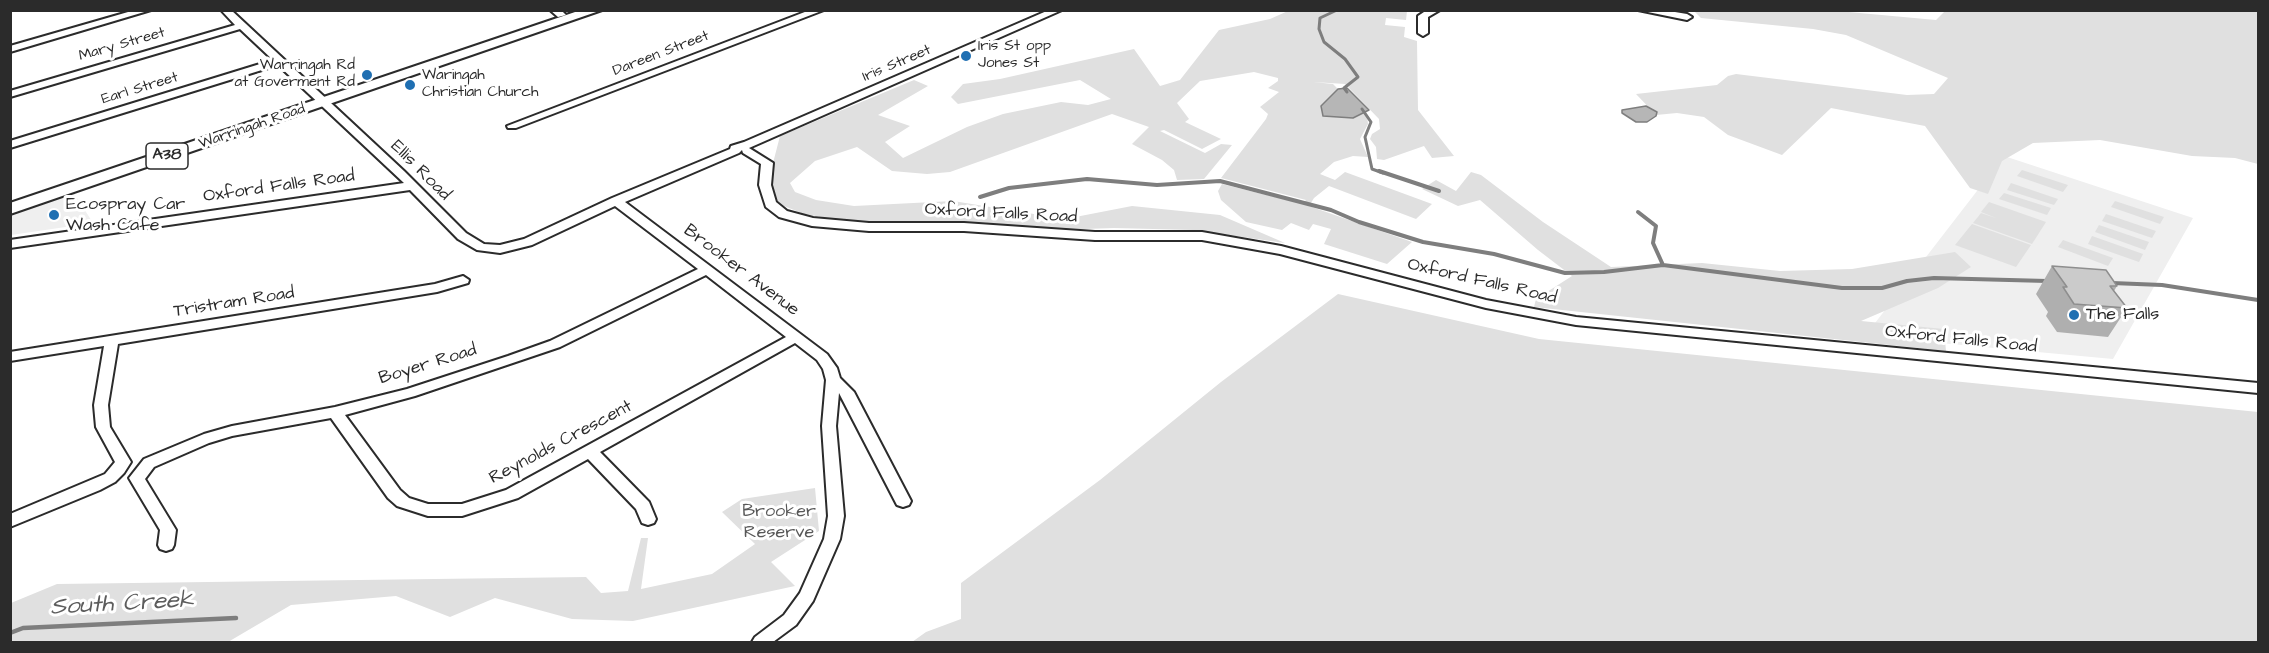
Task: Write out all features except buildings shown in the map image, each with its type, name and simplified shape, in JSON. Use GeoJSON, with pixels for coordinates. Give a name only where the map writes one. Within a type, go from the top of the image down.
{"type":"FeatureCollection","features":[{"type":"Feature","properties":{"kind":"highway","name":"Warringah Road"},"geometry":{"type":"LineString","coordinates":[[10,199],[596,10]]}},
{"type":"Feature","properties":{"kind":"highway","name":"Warringah Road"},"geometry":{"type":"LineString","coordinates":[[10,208],[563,12]]}},
{"type":"Feature","properties":{"kind":"street"},"geometry":{"type":"LineString","coordinates":[[10,49],[147,10]]}},
{"type":"Feature","properties":{"kind":"street","name":"Ellis Road"},"geometry":{"type":"LineString","coordinates":[[225,10],[400,173],[410,186],[462,236],[476,246],[500,249],[528,242],[616,201]]}},
{"type":"Feature","properties":{"kind":"street","name":"Dareen Street"},"geometry":{"type":"LineString","coordinates":[[512,126],[820,10]]}},
{"type":"Feature","properties":{"kind":"street"},"geometry":{"type":"LineString","coordinates":[[1032,10],[1045,16]]}},
{"type":"Feature","properties":{"kind":"street","name":"Iris Street"},"geometry":{"type":"LineString","coordinates":[[743,149],[1058,10]]}},
{"type":"Feature","properties":{"kind":"street"},"geometry":{"type":"LineString","coordinates":[[1423,33],[1423,16],[1437,10]]}},
{"type":"Feature","properties":{"kind":"street"},"geometry":{"type":"LineString","coordinates":[[1642,10],[1687,17]]}},
{"type":"Feature","properties":{"kind":"street","name":"Mary Street"},"geometry":{"type":"LineString","coordinates":[[10,94],[242,26]]}},
{"type":"Feature","properties":{"kind":"street","name":"Earl Street"},"geometry":{"type":"LineString","coordinates":[[10,145],[279,61]]}},
{"type":"Feature","properties":{"kind":"street"},"geometry":{"type":"LineString","coordinates":[[616,201],[743,149]]}},
{"type":"Feature","properties":{"kind":"street","name":"Oxford Falls Road"},"geometry":{"type":"LineString","coordinates":[[743,149],[767,164],[765,185],[770,204],[783,214],[812,222],[869,227],[964,227],[1095,237],[1202,236],[1281,250],[1486,304],[1576,321],[2259,388]]}},
{"type":"Feature","properties":{"kind":"street","name":"Oxford Falls Road"},"geometry":{"type":"LineString","coordinates":[[10,243],[410,186]]}},
{"type":"Feature","properties":{"kind":"street","name":"Brooker Avenue"},"geometry":{"type":"LineString","coordinates":[[616,201],[822,357],[833,380],[847,392],[903,501]]}},
{"type":"Feature","properties":{"kind":"street","name":"Boyer Road"},"geometry":{"type":"LineString","coordinates":[[166,545],[168,530],[137,478],[149,463],[204,439],[232,431],[335,412],[410,393],[555,344],[707,270]]}},
{"type":"Feature","properties":{"kind":"street","name":"Tristram Road"},"geometry":{"type":"LineString","coordinates":[[10,357],[437,288],[463,280]]}},
{"type":"Feature","properties":{"kind":"street","name":"Reynolds Crescent"},"geometry":{"type":"LineString","coordinates":[[335,412],[394,494],[403,502],[428,510],[462,510],[512,494],[796,337]]}},
{"type":"Feature","properties":{"kind":"street"},"geometry":{"type":"LineString","coordinates":[[10,521],[110,478],[123,462],[103,427],[101,405],[112,340]]}},
{"type":"Feature","properties":{"kind":"street"},"geometry":{"type":"LineString","coordinates":[[760,642],[790,620],[807,596],[832,539],[836,516],[829,426],[833,380]]}},
{"type":"Feature","properties":{"kind":"street"},"geometry":{"type":"LineString","coordinates":[[590,451],[643,506],[648,519]]}},
{"type":"Feature","properties":{"kind":"shaded area"},"geometry":{"type":"Polygon","coordinates":[[[1347,88],[1369,110],[1353,118],[1323,116],[1321,106],[1338,89],[1347,88]]]}},
{"type":"Feature","properties":{"kind":"shaded area"},"geometry":{"type":"Polygon","coordinates":[[[1646,106],[1657,112],[1656,116],[1647,122],[1636,122],[1622,113],[1622,110],[1646,106]]]}},
{"type":"Feature","properties":{"kind":"shaded area"},"geometry":{"type":"Polygon","coordinates":[[[2004,156],[2193,218],[2113,359],[1865,336],[2004,156]]]}},
{"type":"Feature","properties":{"kind":"shaded area","name":"Ecospray Car Wash Cafe"},"geometry":{"type":"Polygon","coordinates":[[[74,193],[93,223],[11,235],[11,215],[74,193]]]}},
{"type":"Feature","properties":{"kind":"green space"},"geometry":{"type":"Polygon","coordinates":[[[1827,10],[1936,20],[1946,10],[2258,11],[2258,164],[2235,158],[2192,156],[2100,140],[2033,143],[2002,161],[1988,194],[1970,188],[1925,126],[1831,108],[1782,155],[1728,135],[1704,117],[1677,113],[1656,115],[1636,94],[1717,85],[1728,76],[1736,74],[1907,95],[1934,94],[1948,78],[1846,35],[1813,29],[1701,18],[1694,11],[1827,10]]]}},
{"type":"Feature","properties":{"kind":"green space"},"geometry":{"type":"Polygon","coordinates":[[[1288,11],[1407,11],[1406,20],[1386,18],[1385,25],[1405,27],[1404,37],[1417,41],[1418,110],[1454,156],[1432,158],[1424,146],[1384,160],[1377,159],[1376,147],[1370,139],[1372,134],[1380,129],[1379,119],[1345,84],[1313,82],[1333,84],[1338,89],[1326,102],[1353,118],[1363,112],[1367,114],[1368,124],[1360,139],[1368,157],[1353,156],[1334,162],[1320,174],[1335,180],[1345,172],[1432,204],[1416,219],[1329,186],[1314,198],[1309,206],[1412,242],[1387,264],[1324,244],[1331,229],[1313,224],[1309,230],[1291,223],[1282,230],[1246,222],[1221,200],[1218,191],[1222,184],[1303,204],[1306,200],[1221,178],[1266,119],[1268,114],[1260,107],[1279,92],[1268,88],[1278,81],[1278,78],[1254,72],[1200,81],[1177,103],[1189,119],[1185,122],[1221,139],[1202,149],[1164,130],[1160,131],[1205,153],[1221,144],[1232,145],[1204,179],[1177,180],[1174,170],[1162,160],[1132,144],[1149,127],[1112,114],[950,172],[927,174],[892,171],[857,147],[815,161],[790,183],[795,192],[816,200],[854,206],[953,201],[1065,219],[1132,206],[1220,215],[1285,243],[1193,230],[1114,228],[1056,230],[978,222],[863,224],[804,214],[784,206],[772,196],[773,163],[780,136],[914,80],[928,86],[878,115],[910,126],[885,142],[903,158],[967,127],[1003,114],[1061,102],[1088,105],[1111,99],[1080,80],[958,104],[951,97],[963,84],[1000,79],[1134,49],[1160,86],[1180,80],[1219,30],[1270,19],[1288,11]]]}},
{"type":"Feature","properties":{"kind":"green space"},"geometry":{"type":"Polygon","coordinates":[[[2022,170],[2068,185],[2063,192],[2017,176],[2022,170]]]}},
{"type":"Feature","properties":{"kind":"green space"},"geometry":{"type":"Polygon","coordinates":[[[1471,172],[1481,175],[1543,222],[1611,267],[1702,263],[1780,271],[1852,269],[1955,252],[1971,267],[1938,288],[1861,321],[1944,329],[1946,351],[1534,307],[1536,299],[1572,276],[1480,200],[1458,206],[1422,189],[1436,180],[1456,191],[1471,172]]]}},
{"type":"Feature","properties":{"kind":"green space"},"geometry":{"type":"Polygon","coordinates":[[[2011,183],[2058,199],[2054,205],[2007,190],[2011,183]]]}},
{"type":"Feature","properties":{"kind":"green space"},"geometry":{"type":"Polygon","coordinates":[[[2004,193],[2051,208],[2047,215],[1999,199],[2004,193]]]}},
{"type":"Feature","properties":{"kind":"green space"},"geometry":{"type":"Polygon","coordinates":[[[2115,201],[2164,217],[2160,224],[2111,207],[2115,201]]]}},
{"type":"Feature","properties":{"kind":"green space"},"geometry":{"type":"Polygon","coordinates":[[[1989,202],[2046,222],[2032,244],[1973,223],[1981,213],[1996,218],[1981,212],[1989,202]]]}},
{"type":"Feature","properties":{"kind":"green space"},"geometry":{"type":"Polygon","coordinates":[[[2106,214],[2156,231],[2152,238],[2102,221],[2106,214]]]}},
{"type":"Feature","properties":{"kind":"green space"},"geometry":{"type":"Polygon","coordinates":[[[1972,224],[2031,245],[2016,267],[1955,245],[1972,224]]]}},
{"type":"Feature","properties":{"kind":"green space"},"geometry":{"type":"Polygon","coordinates":[[[2099,225],[2149,242],[2145,250],[2095,232],[2099,225]]]}},
{"type":"Feature","properties":{"kind":"green space"},"geometry":{"type":"Polygon","coordinates":[[[2092,236],[2143,254],[2139,262],[2088,244],[2092,236]]]}},
{"type":"Feature","properties":{"kind":"green space"},"geometry":{"type":"Polygon","coordinates":[[[2063,240],[2113,258],[2108,266],[2058,247],[2063,240]]]}},
{"type":"Feature","properties":{"kind":"green space"},"geometry":{"type":"Polygon","coordinates":[[[1338,294],[1539,339],[2258,412],[2258,642],[912,642],[926,632],[961,619],[961,583],[1100,480],[1221,382],[1338,294]]]}},
{"type":"Feature","properties":{"kind":"green space","name":"Brooker Reserve"},"geometry":{"type":"Polygon","coordinates":[[[815,488],[819,531],[771,562],[795,586],[633,621],[572,619],[495,598],[450,617],[396,596],[291,605],[228,642],[11,642],[11,603],[57,584],[586,577],[601,593],[628,591],[641,538],[648,538],[641,589],[712,574],[755,544],[722,512],[742,499],[815,488]]]}},
{"type":"Feature","properties":{"kind":"waterway"},"geometry":{"type":"LineString","coordinates":[[1337,10],[1320,18],[1319,29],[1324,42],[1345,59],[1358,77],[1344,88],[1347,92]]}},
{"type":"Feature","properties":{"kind":"waterway"},"geometry":{"type":"LineString","coordinates":[[1362,109],[1371,122],[1365,137],[1372,169],[1383,173]]}},
{"type":"Feature","properties":{"kind":"waterway"},"geometry":{"type":"LineString","coordinates":[[1379,171],[1439,191]]}},
{"type":"Feature","properties":{"kind":"waterway"},"geometry":{"type":"LineString","coordinates":[[980,197],[1009,188],[1087,179],[1157,185],[1220,181],[1331,210],[1359,222],[1423,242],[1494,254],[1565,273],[1604,272],[1663,265]]}},
{"type":"Feature","properties":{"kind":"waterway"},"geometry":{"type":"LineString","coordinates":[[1638,212],[1656,226],[1653,243],[1663,265]]}},
{"type":"Feature","properties":{"kind":"waterway"},"geometry":{"type":"LineString","coordinates":[[1663,265],[1842,288],[1882,288],[1907,281],[1934,278],[2047,281]]}},
{"type":"Feature","properties":{"kind":"waterway"},"geometry":{"type":"LineString","coordinates":[[2112,283],[2162,285],[2258,300]]}},
{"type":"Feature","properties":{"kind":"waterway","name":"South Creek"},"geometry":{"type":"LineString","coordinates":[[10,633],[23,628],[236,618]]}},
{"type":"Feature","properties":{"kind":"place","name":"Iris St opp Jones St"},"geometry":{"type":"Point","coordinates":[966,56]}},
{"type":"Feature","properties":{"kind":"place","name":"Warringah Rd at Goverment Rd"},"geometry":{"type":"Point","coordinates":[367,75]}},
{"type":"Feature","properties":{"kind":"place","name":"Waringah Christian Church"},"geometry":{"type":"Point","coordinates":[410,85]}},
{"type":"Feature","properties":{"kind":"place","name":"Ecospray Car Wash Cafe"},"geometry":{"type":"Point","coordinates":[54,215]}},
{"type":"Feature","properties":{"kind":"place","name":"The Falls"},"geometry":{"type":"Point","coordinates":[2074,315]}}]}
